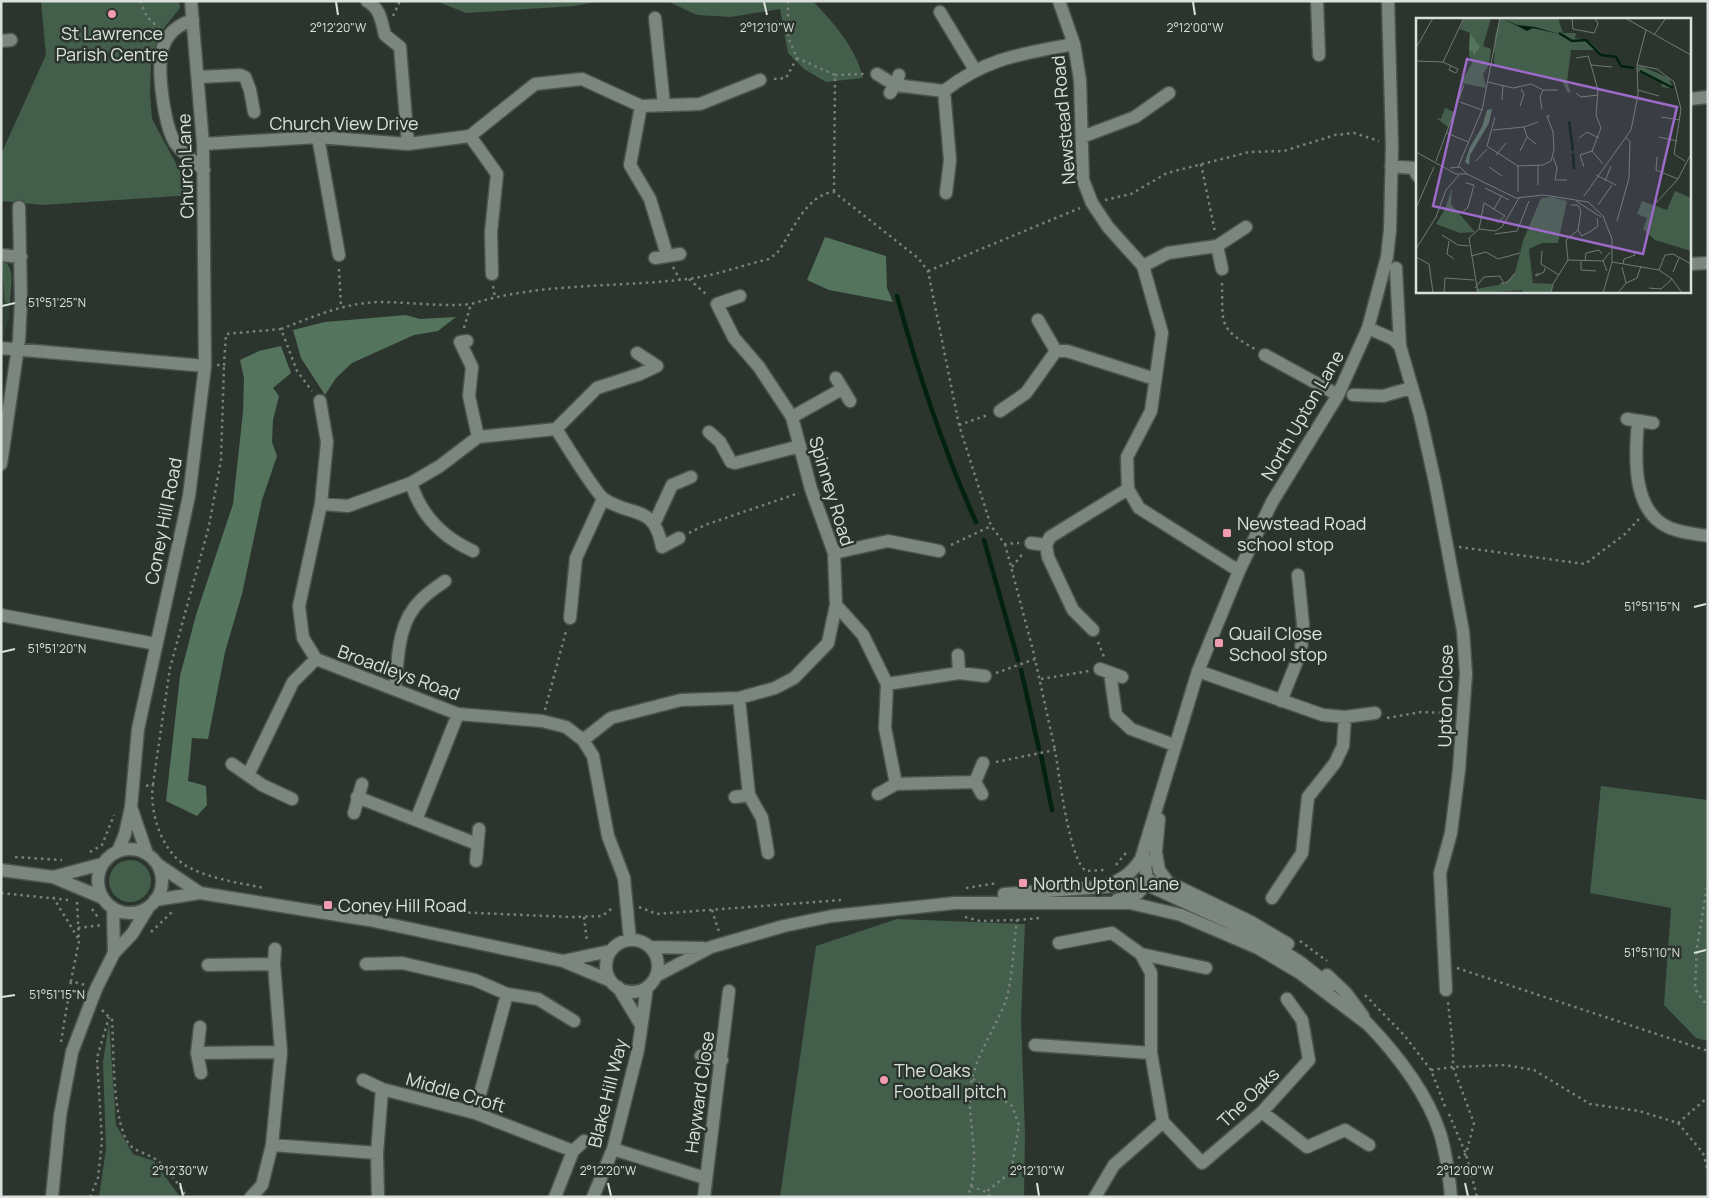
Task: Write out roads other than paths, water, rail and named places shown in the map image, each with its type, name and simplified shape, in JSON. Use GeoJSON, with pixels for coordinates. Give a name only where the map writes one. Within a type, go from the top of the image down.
{"type":"FeatureCollection","features":[{"type":"Feature","properties":{"kind":"street","name":"Church Lane"},"geometry":{"type":"LineString","coordinates":[[191,1],[199,77],[203,144],[206,329]]}},
{"type":"Feature","properties":{"kind":"street"},"geometry":{"type":"LineString","coordinates":[[367,1],[380,12],[385,35],[400,47],[408,144]]}},
{"type":"Feature","properties":{"kind":"street","name":"Newstead Road"},"geometry":{"type":"LineString","coordinates":[[1059,1],[1074,44],[1080,80],[1083,180],[1092,203],[1108,227],[1143,266],[1162,333],[1151,411],[1127,457],[1128,489]]}},
{"type":"Feature","properties":{"kind":"street"},"geometry":{"type":"LineString","coordinates":[[1317,1],[1320,55]]}},
{"type":"Feature","properties":{"kind":"street","name":"North Upton Lane"},"geometry":{"type":"LineString","coordinates":[[1143,852],[1198,671],[1239,571],[1272,502],[1338,395],[1368,328],[1387,257],[1390,230],[1392,146],[1388,1]]}},
{"type":"Feature","properties":{"kind":"street"},"geometry":{"type":"LineString","coordinates":[[940,11],[975,70]]}},
{"type":"Feature","properties":{"kind":"street"},"geometry":{"type":"LineString","coordinates":[[655,18],[664,105]]}},
{"type":"Feature","properties":{"kind":"street"},"geometry":{"type":"LineString","coordinates":[[193,20],[178,25],[163,47],[160,76],[163,107],[174,142],[204,170]]}},
{"type":"Feature","properties":{"kind":"street"},"geometry":{"type":"LineString","coordinates":[[877,74],[894,84],[944,91],[975,70],[1006,57],[1074,44]]}},
{"type":"Feature","properties":{"kind":"street"},"geometry":{"type":"LineString","coordinates":[[199,77],[240,75],[244,77],[250,90],[254,112]]}},
{"type":"Feature","properties":{"kind":"street"},"geometry":{"type":"LineString","coordinates":[[492,274],[491,232],[497,174],[470,136],[535,84],[582,79],[641,106],[700,104],[760,80]]}},
{"type":"Feature","properties":{"kind":"street"},"geometry":{"type":"LineString","coordinates":[[944,91],[950,160],[946,193]]}},
{"type":"Feature","properties":{"kind":"street"},"geometry":{"type":"LineString","coordinates":[[1082,137],[1136,117],[1169,93]]}},
{"type":"Feature","properties":{"kind":"street"},"geometry":{"type":"LineString","coordinates":[[1692,100],[1708,97]]}},
{"type":"Feature","properties":{"kind":"street"},"geometry":{"type":"LineString","coordinates":[[641,106],[630,164],[650,199],[667,256]]}},
{"type":"Feature","properties":{"kind":"street","name":"Church View Drive"},"geometry":{"type":"LineString","coordinates":[[203,144],[318,137],[408,144],[470,136]]}},
{"type":"Feature","properties":{"kind":"street"},"geometry":{"type":"LineString","coordinates":[[318,137],[339,255]]}},
{"type":"Feature","properties":{"kind":"street"},"geometry":{"type":"LineString","coordinates":[[1392,166],[1413,168],[1416,173]]}},
{"type":"Feature","properties":{"kind":"street"},"geometry":{"type":"LineString","coordinates":[[1,464],[19,348],[21,257],[19,207]]}},
{"type":"Feature","properties":{"kind":"street"},"geometry":{"type":"LineString","coordinates":[[1143,266],[1168,253],[1217,246],[1246,227]]}},
{"type":"Feature","properties":{"kind":"street"},"geometry":{"type":"LineString","coordinates":[[1217,246],[1222,268]]}},
{"type":"Feature","properties":{"kind":"street"},"geometry":{"type":"LineString","coordinates":[[1,255],[21,257]]}},
{"type":"Feature","properties":{"kind":"street"},"geometry":{"type":"LineString","coordinates":[[1692,264],[1708,263]]}},
{"type":"Feature","properties":{"kind":"street","name":"Upton Close"},"geometry":{"type":"LineString","coordinates":[[1396,268],[1400,346],[1435,482],[1463,631],[1466,674],[1463,745],[1451,833],[1440,873],[1443,964],[1446,990]]}},
{"type":"Feature","properties":{"kind":"street","name":"Spinney Road"},"geometry":{"type":"LineString","coordinates":[[583,740],[611,718],[681,700],[739,698],[776,688],[794,678],[828,643],[836,605],[834,553],[811,489],[792,417],[759,367],[734,338],[716,304],[740,296]]}},
{"type":"Feature","properties":{"kind":"street"},"geometry":{"type":"LineString","coordinates":[[1038,320],[1056,351]]}},
{"type":"Feature","properties":{"kind":"street"},"geometry":{"type":"LineString","coordinates":[[1368,328],[1393,339],[1400,346]]}},
{"type":"Feature","properties":{"kind":"street","name":"Coney Hill Road"},"geometry":{"type":"LineString","coordinates":[[118,851],[125,834],[131,807],[138,729],[189,496],[205,366],[206,329]]}},
{"type":"Feature","properties":{"kind":"street"},"geometry":{"type":"LineString","coordinates":[[464,342],[472,367],[469,396],[478,438]]}},
{"type":"Feature","properties":{"kind":"street"},"geometry":{"type":"LineString","coordinates":[[1,348],[19,348],[205,366]]}},
{"type":"Feature","properties":{"kind":"street"},"geometry":{"type":"LineString","coordinates":[[1056,351],[1067,351],[1155,379]]}},
{"type":"Feature","properties":{"kind":"street"},"geometry":{"type":"LineString","coordinates":[[1000,411],[1026,393],[1056,351]]}},
{"type":"Feature","properties":{"kind":"street"},"geometry":{"type":"LineString","coordinates":[[321,504],[348,506],[411,483],[440,466],[478,438],[556,429],[597,388],[640,374],[657,366],[637,352]]}},
{"type":"Feature","properties":{"kind":"street"},"geometry":{"type":"LineString","coordinates":[[1265,354],[1338,395]]}},
{"type":"Feature","properties":{"kind":"street"},"geometry":{"type":"LineString","coordinates":[[792,417],[839,384],[850,401]]}},
{"type":"Feature","properties":{"kind":"street"},"geometry":{"type":"LineString","coordinates":[[1353,395],[1377,397],[1411,388]]}},
{"type":"Feature","properties":{"kind":"street","name":"Broadleys Road"},"geometry":{"type":"LineString","coordinates":[[320,401],[327,442],[321,504],[299,606],[303,638],[316,659],[458,714],[542,721],[566,727],[583,740],[593,756],[608,836],[624,878],[630,940]]}},
{"type":"Feature","properties":{"kind":"street"},"geometry":{"type":"LineString","coordinates":[[1653,424],[1633,420],[1637,468],[1641,490],[1648,510],[1669,528],[1708,536]]}},
{"type":"Feature","properties":{"kind":"street"},"geometry":{"type":"LineString","coordinates":[[556,429],[603,499],[647,516],[659,530],[662,546],[679,538]]}},
{"type":"Feature","properties":{"kind":"street"},"geometry":{"type":"LineString","coordinates":[[709,432],[720,442],[730,462],[735,463],[800,446]]}},
{"type":"Feature","properties":{"kind":"street"},"geometry":{"type":"LineString","coordinates":[[654,524],[672,485],[691,477]]}},
{"type":"Feature","properties":{"kind":"street"},"geometry":{"type":"LineString","coordinates":[[411,483],[416,500],[444,535],[473,551]]}},
{"type":"Feature","properties":{"kind":"street"},"geometry":{"type":"LineString","coordinates":[[1093,630],[1068,614],[1048,557],[1046,545],[1050,537],[1128,489],[1139,508],[1239,571]]}},
{"type":"Feature","properties":{"kind":"street"},"geometry":{"type":"LineString","coordinates":[[570,618],[576,558],[603,499]]}},
{"type":"Feature","properties":{"kind":"street"},"geometry":{"type":"LineString","coordinates":[[834,553],[888,541],[938,551]]}},
{"type":"Feature","properties":{"kind":"street"},"geometry":{"type":"LineString","coordinates":[[1031,543],[1046,545]]}},
{"type":"Feature","properties":{"kind":"street"},"geometry":{"type":"LineString","coordinates":[[1281,701],[1300,651],[1303,624],[1298,575]]}},
{"type":"Feature","properties":{"kind":"street"},"geometry":{"type":"LineString","coordinates":[[395,689],[402,636],[410,613],[420,601],[445,581]]}},
{"type":"Feature","properties":{"kind":"street"},"geometry":{"type":"LineString","coordinates":[[836,605],[864,635],[887,684],[885,728],[896,784]]}},
{"type":"Feature","properties":{"kind":"street"},"geometry":{"type":"LineString","coordinates":[[1,615],[156,644]]}},
{"type":"Feature","properties":{"kind":"street"},"geometry":{"type":"LineString","coordinates":[[958,655],[959,673]]}},
{"type":"Feature","properties":{"kind":"street"},"geometry":{"type":"LineString","coordinates":[[248,775],[293,682],[316,659]]}},
{"type":"Feature","properties":{"kind":"street"},"geometry":{"type":"LineString","coordinates":[[1198,671],[1323,715],[1345,717],[1375,713]]}},
{"type":"Feature","properties":{"kind":"street"},"geometry":{"type":"LineString","coordinates":[[887,684],[959,673],[985,676]]}},
{"type":"Feature","properties":{"kind":"street"},"geometry":{"type":"LineString","coordinates":[[1111,673],[1116,715],[1131,729],[1174,745]]}},
{"type":"Feature","properties":{"kind":"street"},"geometry":{"type":"LineString","coordinates":[[739,698],[749,795],[762,818],[768,853]]}},
{"type":"Feature","properties":{"kind":"street"},"geometry":{"type":"LineString","coordinates":[[416,820],[458,714]]}},
{"type":"Feature","properties":{"kind":"street"},"geometry":{"type":"LineString","coordinates":[[1272,898],[1302,852],[1308,797],[1335,763],[1343,746],[1345,717]]}},
{"type":"Feature","properties":{"kind":"street"},"geometry":{"type":"LineString","coordinates":[[975,782],[987,762]]}},
{"type":"Feature","properties":{"kind":"street"},"geometry":{"type":"LineString","coordinates":[[232,764],[262,785],[292,799]]}},
{"type":"Feature","properties":{"kind":"street"},"geometry":{"type":"LineString","coordinates":[[878,794],[896,784],[975,782]]}},
{"type":"Feature","properties":{"kind":"street"},"geometry":{"type":"LineString","coordinates":[[975,782],[982,794]]}},
{"type":"Feature","properties":{"kind":"street"},"geometry":{"type":"LineString","coordinates":[[354,813],[357,796],[362,784]]}},
{"type":"Feature","properties":{"kind":"street"},"geometry":{"type":"LineString","coordinates":[[735,797],[749,795]]}},
{"type":"Feature","properties":{"kind":"street"},"geometry":{"type":"LineString","coordinates":[[357,796],[477,844]]}},
{"type":"Feature","properties":{"kind":"street","name":"North Upton Lane"},"geometry":{"type":"LineString","coordinates":[[1149,883],[1154,870],[1160,799]]}},
{"type":"Feature","properties":{"kind":"street","name":"Coney Hill Road"},"geometry":{"type":"LineString","coordinates":[[131,807],[147,854]]}},
{"type":"Feature","properties":{"kind":"street"},"geometry":{"type":"LineString","coordinates":[[476,861],[479,830]]}},
{"type":"Feature","properties":{"kind":"street"},"geometry":{"type":"LineString","coordinates":[[200,893],[157,864],[147,854],[133,849],[118,851],[102,864],[98,873],[98,886],[103,898],[112,908],[129,913],[152,904],[200,893],[368,920],[563,961],[632,991],[647,986],[656,976],[716,945],[784,926],[832,916],[955,902],[996,895],[1149,883],[1178,887]]}},
{"type":"Feature","properties":{"kind":"street"},"geometry":{"type":"LineString","coordinates":[[1143,852],[1145,872],[1149,883],[1164,894],[1222,918],[1286,952],[1331,987],[1370,1026]]}},
{"type":"Feature","properties":{"kind":"street"},"geometry":{"type":"LineString","coordinates":[[1100,887],[1120,880],[1129,874],[1136,866],[1143,852]]}},
{"type":"Feature","properties":{"kind":"street"},"geometry":{"type":"LineString","coordinates":[[1156,853],[1163,876],[1178,887],[1251,922],[1306,956],[1346,993],[1370,1026],[1399,1060],[1432,1114],[1447,1162],[1451,1197]]}},
{"type":"Feature","properties":{"kind":"street"},"geometry":{"type":"LineString","coordinates":[[53,877],[79,865],[102,864]]}},
{"type":"Feature","properties":{"kind":"street"},"geometry":{"type":"LineString","coordinates":[[52,1197],[60,1116],[72,1052],[96,989],[114,953],[137,928],[161,889],[162,876],[157,864]]}},
{"type":"Feature","properties":{"kind":"street"},"geometry":{"type":"LineString","coordinates":[[1,870],[53,877],[77,895],[103,898]]}},
{"type":"Feature","properties":{"kind":"street"},"geometry":{"type":"LineString","coordinates":[[1101,902],[1126,898],[1138,892],[1149,883]]}},
{"type":"Feature","properties":{"kind":"street"},"geometry":{"type":"LineString","coordinates":[[955,902],[1130,903],[1166,910],[1235,937],[1300,973],[1370,1026]]}},
{"type":"Feature","properties":{"kind":"street"},"geometry":{"type":"LineString","coordinates":[[112,908],[114,953]]}},
{"type":"Feature","properties":{"kind":"street"},"geometry":{"type":"LineString","coordinates":[[1059,943],[1112,933],[1141,954],[1206,968]]}},
{"type":"Feature","properties":{"kind":"street"},"geometry":{"type":"LineString","coordinates":[[614,984],[606,966],[610,952],[618,944],[630,940],[644,943],[650,948],[658,961],[656,976]]}},
{"type":"Feature","properties":{"kind":"street"},"geometry":{"type":"LineString","coordinates":[[650,948],[716,945]]}},
{"type":"Feature","properties":{"kind":"street"},"geometry":{"type":"LineString","coordinates":[[246,1194],[262,1185],[272,1145],[281,1052],[274,964],[275,950]]}},
{"type":"Feature","properties":{"kind":"street"},"geometry":{"type":"LineString","coordinates":[[563,961],[610,952]]}},
{"type":"Feature","properties":{"kind":"street"},"geometry":{"type":"LineString","coordinates":[[1095,1197],[1114,1165],[1163,1122],[1152,1054],[1151,973],[1141,954]]}},
{"type":"Feature","properties":{"kind":"street"},"geometry":{"type":"LineString","coordinates":[[366,964],[402,963],[475,980],[507,994],[538,999],[574,1021]]}},
{"type":"Feature","properties":{"kind":"street"},"geometry":{"type":"LineString","coordinates":[[208,965],[274,964]]}},
{"type":"Feature","properties":{"kind":"street","name":"Blake Hill Way"},"geometry":{"type":"LineString","coordinates":[[614,984],[641,1025]]}},
{"type":"Feature","properties":{"kind":"street","name":"Blake Hill Way"},"geometry":{"type":"LineString","coordinates":[[593,1197],[613,1149],[638,1050],[647,986]]}},
{"type":"Feature","properties":{"kind":"street","name":"Hayward Close"},"geometry":{"type":"LineString","coordinates":[[704,1197],[729,991]]}},
{"type":"Feature","properties":{"kind":"street"},"geometry":{"type":"LineString","coordinates":[[475,1113],[507,994]]}},
{"type":"Feature","properties":{"kind":"street","name":"The Oaks"},"geometry":{"type":"LineString","coordinates":[[1163,1122],[1202,1162],[1262,1112],[1309,1060],[1302,1020],[1287,999]]}},
{"type":"Feature","properties":{"kind":"street"},"geometry":{"type":"LineString","coordinates":[[200,1027],[197,1053],[201,1073]]}},
{"type":"Feature","properties":{"kind":"street"},"geometry":{"type":"LineString","coordinates":[[1035,1045],[1152,1054]]}},
{"type":"Feature","properties":{"kind":"street"},"geometry":{"type":"LineString","coordinates":[[197,1053],[281,1052]]}},
{"type":"Feature","properties":{"kind":"street"},"geometry":{"type":"LineString","coordinates":[[702,1056],[722,1060]]}},
{"type":"Feature","properties":{"kind":"street"},"geometry":{"type":"LineString","coordinates":[[363,1080],[382,1089]]}},
{"type":"Feature","properties":{"kind":"street","name":"Middle Croft"},"geometry":{"type":"LineString","coordinates":[[378,1197],[377,1153],[382,1089],[475,1113],[574,1151]]}},
{"type":"Feature","properties":{"kind":"street"},"geometry":{"type":"LineString","coordinates":[[1262,1112],[1307,1147],[1345,1130],[1369,1145]]}},
{"type":"Feature","properties":{"kind":"street"},"geometry":{"type":"LineString","coordinates":[[555,1197],[574,1151],[584,1141]]}},
{"type":"Feature","properties":{"kind":"street"},"geometry":{"type":"LineString","coordinates":[[272,1145],[377,1153]]}},
{"type":"Feature","properties":{"kind":"street"},"geometry":{"type":"LineString","coordinates":[[613,1149],[705,1178]]}},
{"type":"Feature","properties":{"kind":"waterway"},"geometry":{"type":"LineString","coordinates":[[897,296],[932,410],[976,522]]}},
{"type":"Feature","properties":{"kind":"waterway"},"geometry":{"type":"LineString","coordinates":[[984,540],[1018,660]]}},
{"type":"Feature","properties":{"kind":"waterway"},"geometry":{"type":"LineString","coordinates":[[1021,670],[1039,749]]}},
{"type":"Feature","properties":{"kind":"waterway"},"geometry":{"type":"LineString","coordinates":[[1041,755],[1052,810]]}},
{"type":"Feature","properties":{"kind":"place","name":"St Lawrence Parish Centre"},"geometry":{"type":"Point","coordinates":[112,14]}},
{"type":"Feature","properties":{"kind":"place","name":"Newstead Road school stop"},"geometry":{"type":"Point","coordinates":[1227,533]}},
{"type":"Feature","properties":{"kind":"place","name":"Quail Close School stop"},"geometry":{"type":"Point","coordinates":[1219,643]}},
{"type":"Feature","properties":{"kind":"place","name":"North Upton Lane"},"geometry":{"type":"Point","coordinates":[1023,883]}},
{"type":"Feature","properties":{"kind":"place","name":"Coney Hill Road"},"geometry":{"type":"Point","coordinates":[328,905]}},
{"type":"Feature","properties":{"kind":"place","name":"The Oaks Football pitch"},"geometry":{"type":"Point","coordinates":[884,1080]}}]}
